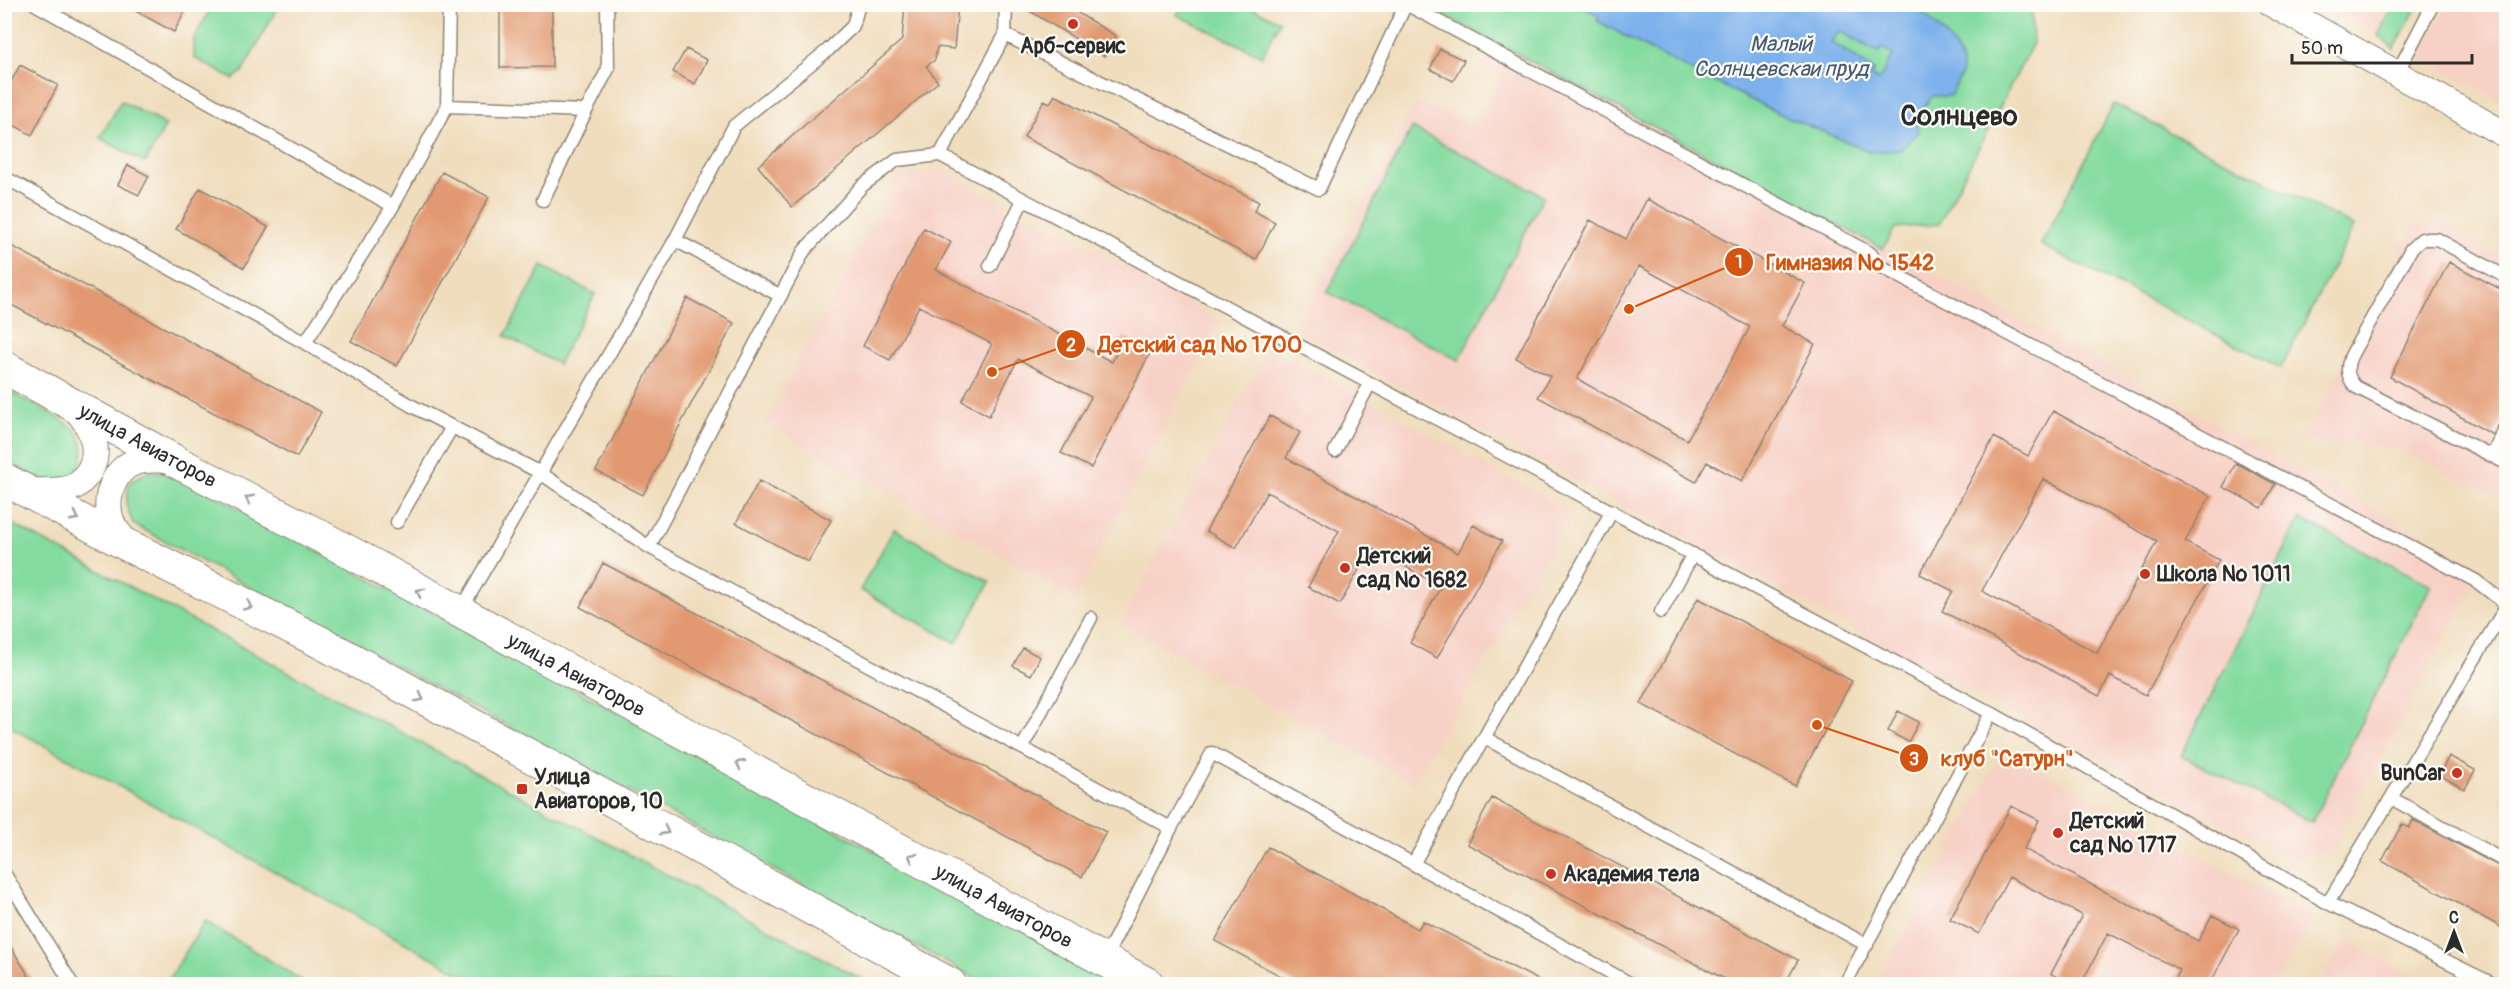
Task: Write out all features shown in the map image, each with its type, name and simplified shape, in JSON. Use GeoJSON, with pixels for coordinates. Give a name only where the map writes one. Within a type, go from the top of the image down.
{"type":"FeatureCollection","features":[{"type":"Feature","properties":{"kind":"street"},"geometry":{"type":"LineString","coordinates":[[2272,4],[2506,135]]}},
{"type":"Feature","properties":{"kind":"street","name":"улица Авиаторов"},"geometry":{"type":"LineString","coordinates":[[4,367],[1148,984]]}},
{"type":"Feature","properties":{"kind":"street"},"geometry":{"type":"LineString","coordinates":[[15,485],[54,491],[75,487],[91,470],[95,451],[93,434],[84,417],[68,401]]}},
{"type":"Feature","properties":{"kind":"street"},"geometry":{"type":"LineString","coordinates":[[129,546],[112,524],[107,505],[112,488],[121,472],[134,462],[153,459],[174,460]]}},
{"type":"Feature","properties":{"kind":"street"},"geometry":{"type":"LineString","coordinates":[[15,485],[129,546],[322,643],[950,984]]}},
{"type":"Feature","properties":{"kind":"lane"},"geometry":{"type":"LineString","coordinates":[[35,4],[393,206]]}},
{"type":"Feature","properties":{"kind":"lane"},"geometry":{"type":"LineString","coordinates":[[305,342],[393,206],[447,106],[449,4]]}},
{"type":"Feature","properties":{"kind":"lane"},"geometry":{"type":"LineString","coordinates":[[543,200],[585,111],[608,69],[607,4]]}},
{"type":"Feature","properties":{"kind":"lane"},"geometry":{"type":"LineString","coordinates":[[459,613],[675,240],[734,126],[828,50],[853,26],[859,4]]}},
{"type":"Feature","properties":{"kind":"lane"},"geometry":{"type":"LineString","coordinates":[[940,155],[1005,35],[1006,4]]}},
{"type":"Feature","properties":{"kind":"lane"},"geometry":{"type":"LineString","coordinates":[[1005,35],[1319,189],[1406,4],[1870,253],[1880,266],[2476,581],[2506,605],[2328,903]]}},
{"type":"Feature","properties":{"kind":"lane"},"geometry":{"type":"LineString","coordinates":[[2397,73],[2433,4]]}},
{"type":"Feature","properties":{"kind":"lane"},"geometry":{"type":"LineString","coordinates":[[447,106],[585,111]]}},
{"type":"Feature","properties":{"kind":"lane"},"geometry":{"type":"LineString","coordinates":[[649,547],[804,251],[862,186],[897,160],[940,155],[1369,385],[1612,511],[1991,713],[2328,903],[2493,984]]}},
{"type":"Feature","properties":{"kind":"lane"},"geometry":{"type":"LineString","coordinates":[[4,177],[305,342],[452,427],[539,472],[649,547],[1171,828]]}},
{"type":"Feature","properties":{"kind":"lane"},"geometry":{"type":"LineString","coordinates":[[990,266],[1023,200]]}},
{"type":"Feature","properties":{"kind":"lane"},"geometry":{"type":"LineString","coordinates":[[2506,277],[2437,239],[2422,239],[2411,249],[2370,321],[2348,361],[2347,372],[2350,381],[2356,387],[2506,463]]}},
{"type":"Feature","properties":{"kind":"lane"},"geometry":{"type":"LineString","coordinates":[[675,240],[781,296]]}},
{"type":"Feature","properties":{"kind":"lane"},"geometry":{"type":"LineString","coordinates":[[1335,451],[1369,385]]}},
{"type":"Feature","properties":{"kind":"lane"},"geometry":{"type":"LineString","coordinates":[[397,522],[452,427]]}},
{"type":"Feature","properties":{"kind":"lane"},"geometry":{"type":"LineString","coordinates":[[2492,456],[2506,427]]}},
{"type":"Feature","properties":{"kind":"lane"},"geometry":{"type":"LineString","coordinates":[[1413,864],[1612,511]]}},
{"type":"Feature","properties":{"kind":"lane"},"geometry":{"type":"LineString","coordinates":[[1661,612],[1693,554]]}},
{"type":"Feature","properties":{"kind":"lane"},"geometry":{"type":"LineString","coordinates":[[1022,748],[1092,618]]}},
{"type":"Feature","properties":{"kind":"lane"},"geometry":{"type":"LineString","coordinates":[[1845,984],[1991,713]]}},
{"type":"Feature","properties":{"kind":"lane"},"geometry":{"type":"LineString","coordinates":[[1485,738],[1867,945]]}},
{"type":"Feature","properties":{"kind":"lane"},"geometry":{"type":"LineString","coordinates":[[1104,961],[1171,828],[1212,753],[1413,864],[1612,980],[1631,984]]}},
{"type":"Feature","properties":{"kind":"lane"},"geometry":{"type":"LineString","coordinates":[[2391,798],[2506,862]]}},
{"type":"Feature","properties":{"kind":"lane"},"geometry":{"type":"LineString","coordinates":[[4,873],[72,984]]}},
{"type":"Feature","properties":{"kind":"shaded area"},"geometry":{"type":"Polygon","coordinates":[[[2319,5],[2392,5],[2378,36],[2319,5]]]}},
{"type":"Feature","properties":{"kind":"shaded area"},"geometry":{"type":"Polygon","coordinates":[[[2448,5],[2506,5],[2506,104],[2419,58],[2448,5]]]}},
{"type":"Feature","properties":{"kind":"shaded area"},"geometry":{"type":"Polygon","coordinates":[[[1498,39],[2483,567],[2332,850],[2295,860],[2007,711],[1295,330],[1417,102],[1478,126],[1500,76],[1483,67],[1498,39]]]}},
{"type":"Feature","properties":{"kind":"shaded area"},"geometry":{"type":"Polygon","coordinates":[[[941,170],[1175,292],[1219,322],[1075,598],[765,423],[897,178],[941,170]]]}},
{"type":"Feature","properties":{"kind":"shaded area"},"geometry":{"type":"Polygon","coordinates":[[[2438,219],[2506,260],[2506,500],[2396,448],[2302,442],[2412,227],[2438,219]]]}},
{"type":"Feature","properties":{"kind":"shaded area","name":"Детский сад № 1682"},"geometry":{"type":"Polygon","coordinates":[[[1268,347],[1573,512],[1413,783],[1121,624],[1268,347]]]}},
{"type":"Feature","properties":{"kind":"shaded area","name":"Детский сад № 1717"},"geometry":{"type":"Polygon","coordinates":[[[2003,750],[2313,917],[2276,984],[1876,984],[2003,750]]]}},
{"type":"Feature","properties":{"kind":"shaded area"},"geometry":{"type":"Polygon","coordinates":[[[2345,940],[2429,984],[2321,984],[2345,940]]]}},
{"type":"Feature","properties":{"kind":"green space"},"geometry":{"type":"Polygon","coordinates":[[[213,5],[279,5],[242,72],[233,79],[194,58],[194,38],[213,5]]]}},
{"type":"Feature","properties":{"kind":"green space"},"geometry":{"type":"Polygon","coordinates":[[[1182,5],[1246,5],[1280,21],[1262,56],[1177,15],[1182,5]]]}},
{"type":"Feature","properties":{"kind":"green space"},"geometry":{"type":"Polygon","coordinates":[[[1425,5],[2031,5],[2033,43],[1939,224],[1895,228],[1883,249],[1425,5]]]}},
{"type":"Feature","properties":{"kind":"green space"},"geometry":{"type":"Polygon","coordinates":[[[2392,5],[2418,5],[2394,49],[2378,36],[2392,5]]]}},
{"type":"Feature","properties":{"kind":"green space"},"geometry":{"type":"Polygon","coordinates":[[[121,101],[166,125],[145,163],[100,138],[121,101]]]}},
{"type":"Feature","properties":{"kind":"green space"},"geometry":{"type":"Polygon","coordinates":[[[2114,104],[2354,226],[2281,368],[2041,245],[2114,104]]]}},
{"type":"Feature","properties":{"kind":"green space"},"geometry":{"type":"Polygon","coordinates":[[[1412,128],[1544,196],[1459,360],[1327,292],[1412,128]]]}},
{"type":"Feature","properties":{"kind":"green space"},"geometry":{"type":"Polygon","coordinates":[[[542,266],[595,294],[558,364],[505,336],[542,266]]]}},
{"type":"Feature","properties":{"kind":"green space"},"geometry":{"type":"Polygon","coordinates":[[[4,389],[54,415],[76,431],[81,439],[82,457],[80,466],[69,478],[60,482],[46,481],[5,458],[4,389]]]}},
{"type":"Feature","properties":{"kind":"green space"},"geometry":{"type":"Polygon","coordinates":[[[148,471],[171,472],[1121,984],[986,984],[133,524],[126,504],[129,483],[148,471]]]}},
{"type":"Feature","properties":{"kind":"green space"},"geometry":{"type":"Polygon","coordinates":[[[2300,519],[2431,585],[2312,822],[2181,756],[2300,519]]]}},
{"type":"Feature","properties":{"kind":"green space"},"geometry":{"type":"Polygon","coordinates":[[[4,520],[871,984],[480,984],[5,724],[4,520]]]}},
{"type":"Feature","properties":{"kind":"green space"},"geometry":{"type":"Polygon","coordinates":[[[894,529],[990,582],[956,643],[860,590],[894,529]]]}},
{"type":"Feature","properties":{"kind":"green space"},"geometry":{"type":"Polygon","coordinates":[[[205,921],[308,984],[166,984],[205,921]]]}},
{"type":"Feature","properties":{"kind":"water","name":"Малый Солнцевскаи пруд"},"geometry":{"type":"Polygon","coordinates":[[[1580,5],[1912,5],[1936,25],[1952,43],[1958,53],[1962,70],[1950,96],[1933,96],[1917,115],[1919,132],[1900,150],[1871,152],[1778,113],[1660,55],[1597,21],[1599,16],[1580,5]],[[1839,31],[1831,42],[1874,70],[1871,76],[1879,80],[1893,55],[1883,48],[1879,53],[1839,31]]]}},
{"type":"Feature","properties":{"kind":"building"},"geometry":{"type":"Polygon","coordinates":[[[123,4],[189,4],[174,32],[123,4]]]}},
{"type":"Feature","properties":{"kind":"building"},"geometry":{"type":"Polygon","coordinates":[[[500,4],[552,4],[552,67],[500,68],[500,4]]]}},
{"type":"Feature","properties":{"kind":"building"},"geometry":{"type":"Polygon","coordinates":[[[905,4],[958,4],[954,49],[937,47],[935,60],[926,66],[938,82],[792,207],[758,166],[902,40],[905,4]]]}},
{"type":"Feature","properties":{"kind":"building","name":"Арб-сервис"},"geometry":{"type":"Polygon","coordinates":[[[1018,4],[1063,4],[1116,36],[1104,56],[1018,4]]]}},
{"type":"Feature","properties":{"kind":"building"},"geometry":{"type":"Polygon","coordinates":[[[686,49],[707,60],[695,84],[673,72],[686,49]]]}},
{"type":"Feature","properties":{"kind":"building"},"geometry":{"type":"Polygon","coordinates":[[[1440,49],[1464,60],[1453,81],[1430,69],[1440,49]]]}},
{"type":"Feature","properties":{"kind":"building"},"geometry":{"type":"Polygon","coordinates":[[[20,65],[58,85],[32,135],[4,120],[4,95],[20,65]]]}},
{"type":"Feature","properties":{"kind":"building"},"geometry":{"type":"Polygon","coordinates":[[[1055,95],[1259,202],[1254,211],[1275,222],[1256,260],[1024,137],[1044,100],[1050,103],[1055,95]]]}},
{"type":"Feature","properties":{"kind":"building"},"geometry":{"type":"Polygon","coordinates":[[[128,165],[149,176],[139,195],[118,185],[128,165]]]}},
{"type":"Feature","properties":{"kind":"building"},"geometry":{"type":"Polygon","coordinates":[[[442,172],[489,197],[397,366],[351,341],[442,172]]]}},
{"type":"Feature","properties":{"kind":"building"},"geometry":{"type":"Polygon","coordinates":[[[200,188],[268,227],[244,268],[176,229],[200,188]]]}},
{"type":"Feature","properties":{"kind":"building"},"geometry":{"type":"Polygon","coordinates":[[[1647,199],[1805,283],[1782,326],[1815,344],[1742,481],[1707,462],[1696,482],[1538,397],[1550,376],[1516,358],[1590,220],[1626,239],[1647,199]],[[1639,266],[1577,379],[1687,440],[1750,327],[1639,266]]]}},
{"type":"Feature","properties":{"kind":"building"},"geometry":{"type":"Polygon","coordinates":[[[924,228],[951,242],[936,270],[1112,362],[1124,337],[1151,351],[1091,468],[1061,453],[1091,397],[1018,359],[989,416],[962,401],[992,344],[919,306],[890,360],[863,346],[924,228]]]}},
{"type":"Feature","properties":{"kind":"building"},"geometry":{"type":"Polygon","coordinates":[[[4,242],[321,412],[297,457],[4,301],[4,242]]]}},
{"type":"Feature","properties":{"kind":"building"},"geometry":{"type":"Polygon","coordinates":[[[2449,262],[2506,292],[2506,413],[2493,435],[2390,377],[2449,262]]]}},
{"type":"Feature","properties":{"kind":"building"},"geometry":{"type":"Polygon","coordinates":[[[687,298],[734,323],[643,495],[596,471],[687,298]]]}},
{"type":"Feature","properties":{"kind":"building"},"geometry":{"type":"Polygon","coordinates":[[[2053,411],[2210,496],[2185,542],[2219,560],[2146,695],[2110,676],[2099,696],[1942,611],[1953,591],[1920,574],[1994,437],[2028,456],[2053,411]],[[2043,479],[1982,591],[2097,653],[2157,541],[2043,479]]]}},
{"type":"Feature","properties":{"kind":"building"},"geometry":{"type":"Polygon","coordinates":[[[1270,416],[1300,432],[1286,458],[1458,553],[1473,525],[1502,541],[1437,658],[1410,643],[1441,586],[1371,548],[1340,604],[1308,587],[1339,531],[1267,492],[1236,548],[1206,531],[1270,416]]]}},
{"type":"Feature","properties":{"kind":"building"},"geometry":{"type":"Polygon","coordinates":[[[2236,463],[2275,484],[2262,508],[2223,487],[2236,463]]]}},
{"type":"Feature","properties":{"kind":"building"},"geometry":{"type":"Polygon","coordinates":[[[759,481],[831,520],[808,562],[736,523],[759,481]]]}},
{"type":"Feature","properties":{"kind":"building"},"geometry":{"type":"Polygon","coordinates":[[[603,563],[1106,832],[1082,877],[580,607],[603,563]]]}},
{"type":"Feature","properties":{"kind":"building"},"geometry":{"type":"Polygon","coordinates":[[[1698,598],[1852,681],[1795,786],[1641,704],[1698,598]]]}},
{"type":"Feature","properties":{"kind":"building"},"geometry":{"type":"Polygon","coordinates":[[[1023,648],[1040,657],[1031,675],[1013,666],[1023,648]]]}},
{"type":"Feature","properties":{"kind":"building"},"geometry":{"type":"Polygon","coordinates":[[[1898,711],[1919,722],[1908,742],[1888,731],[1898,711]]]}},
{"type":"Feature","properties":{"kind":"building","name":"BunCar"},"geometry":{"type":"Polygon","coordinates":[[[2449,756],[2475,770],[2465,789],[2439,775],[2449,756]]]}},
{"type":"Feature","properties":{"kind":"building"},"geometry":{"type":"Polygon","coordinates":[[[1492,798],[1798,960],[1785,984],[1734,984],[1467,844],[1492,798]]]}},
{"type":"Feature","properties":{"kind":"building"},"geometry":{"type":"Polygon","coordinates":[[[2011,806],[2039,820],[2024,849],[2198,941],[2212,915],[2239,929],[2210,984],[2173,984],[2180,970],[2108,933],[2081,984],[2072,984],[2051,974],[2082,915],[2009,877],[1979,934],[1950,919],[2011,806]]]}},
{"type":"Feature","properties":{"kind":"building"},"geometry":{"type":"Polygon","coordinates":[[[2413,820],[2506,870],[2506,930],[2382,861],[2402,824],[2409,828],[2413,820]]]}},
{"type":"Feature","properties":{"kind":"building"},"geometry":{"type":"Polygon","coordinates":[[[1268,847],[1418,929],[1423,921],[1546,984],[1296,984],[1215,941],[1268,847]]]}},
{"type":"Feature","properties":{"kind":"building"},"geometry":{"type":"Polygon","coordinates":[[[4,936],[34,984],[4,984],[4,936]]]}},
{"type":"Feature","properties":{"kind":"place","name":"Арб-сервис"},"geometry":{"type":"Point","coordinates":[1073,24]}},
{"type":"Feature","properties":{"kind":"place","name":"Гимназия № 1542"},"geometry":{"type":"Point","coordinates":[1629,309]}},
{"type":"Feature","properties":{"kind":"place","name":"Детский сад № 1700"},"geometry":{"type":"Point","coordinates":[992,372]}},
{"type":"Feature","properties":{"kind":"place","name":"Детский сад № 1682"},"geometry":{"type":"Point","coordinates":[1345,568]}},
{"type":"Feature","properties":{"kind":"place","name":"Школа № 1011"},"geometry":{"type":"Point","coordinates":[2145,574]}},
{"type":"Feature","properties":{"kind":"place","name":"клуб \"Сатурн\""},"geometry":{"type":"Point","coordinates":[1817,725]}},
{"type":"Feature","properties":{"kind":"place","name":"BunCar"},"geometry":{"type":"Point","coordinates":[2457,773]}},
{"type":"Feature","properties":{"kind":"place","name":"Улица Авиаторов, 10"},"geometry":{"type":"Point","coordinates":[522,789]}},
{"type":"Feature","properties":{"kind":"place","name":"Детский сад № 1717"},"geometry":{"type":"Point","coordinates":[2058,833]}},
{"type":"Feature","properties":{"kind":"place","name":"Академия тела"},"geometry":{"type":"Point","coordinates":[1551,874]}},
{"type":"Feature","properties":{"kind":"district","name":"Солнцево"},"geometry":{"type":"Point","coordinates":[1959,116]}}]}
